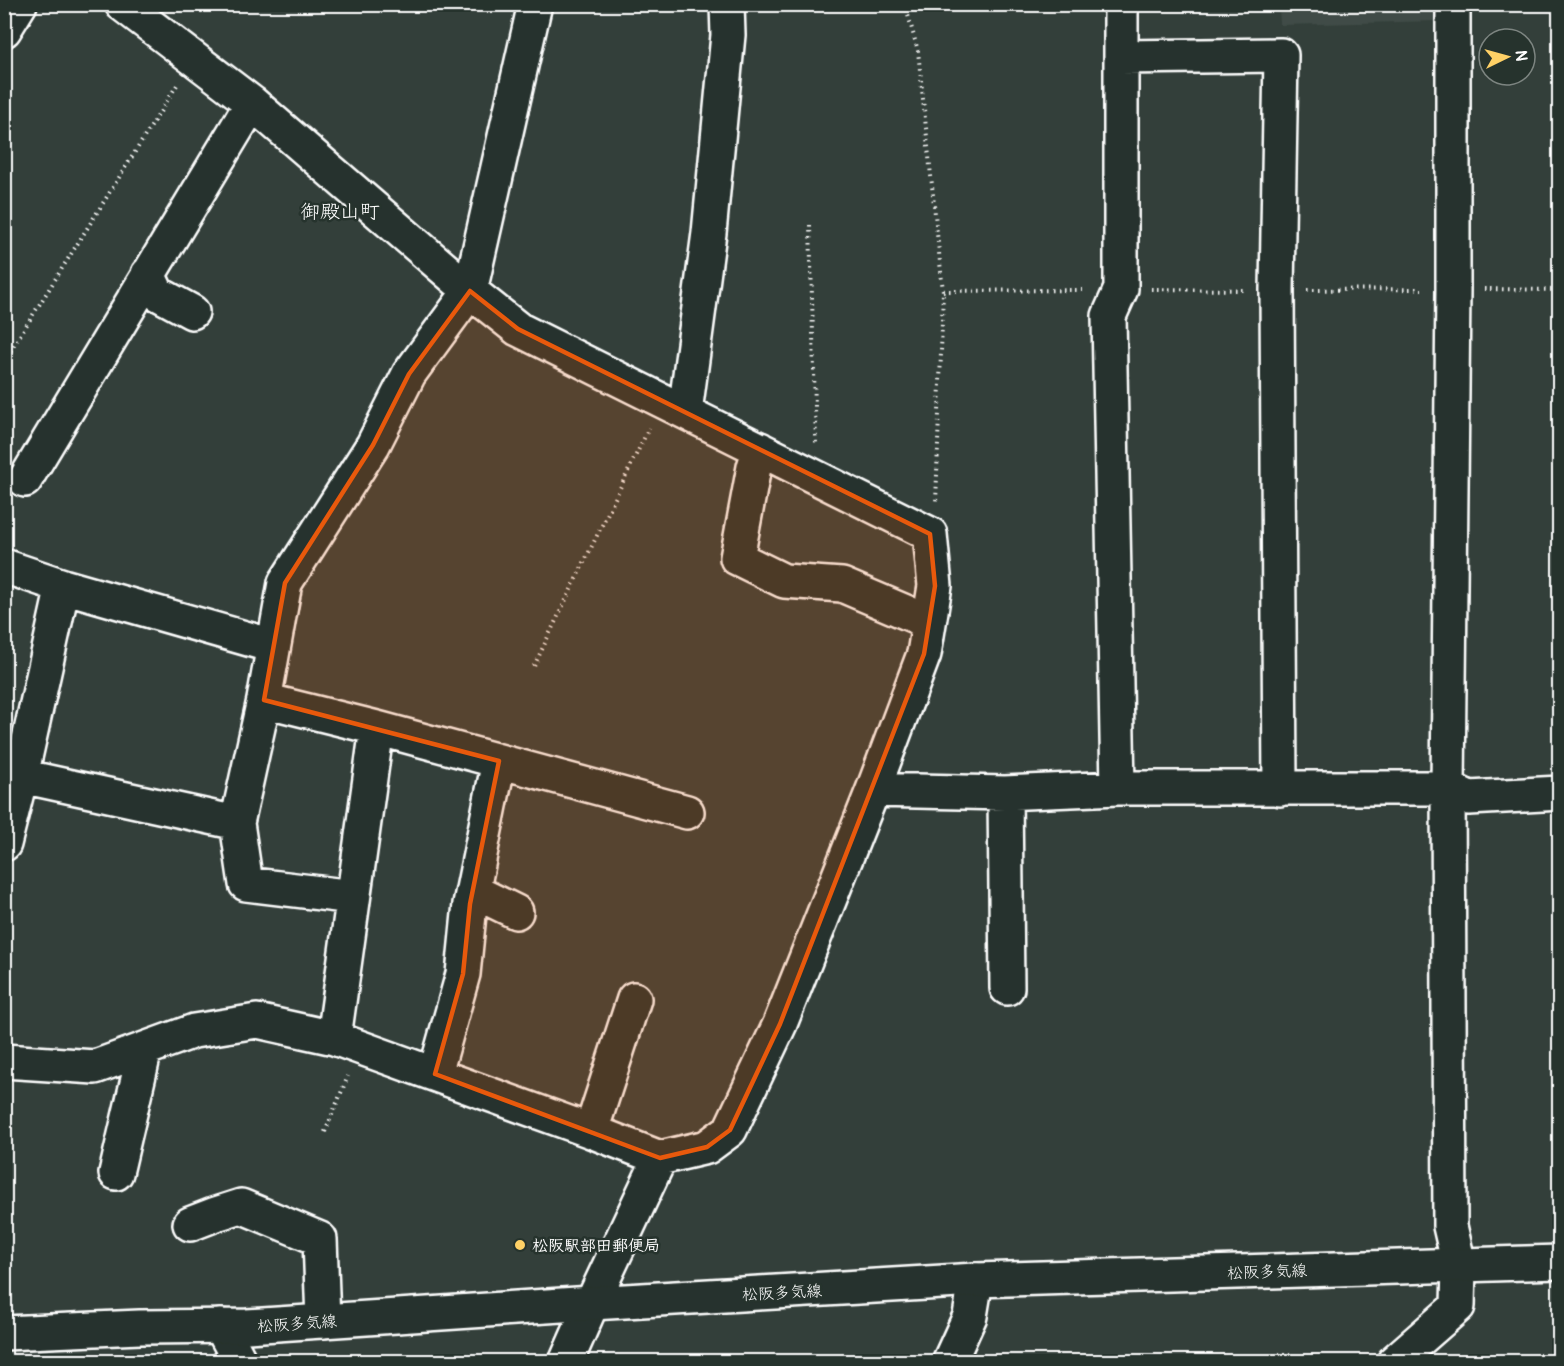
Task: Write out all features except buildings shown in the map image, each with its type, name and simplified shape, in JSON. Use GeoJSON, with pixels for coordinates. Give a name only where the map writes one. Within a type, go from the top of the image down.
{"type":"FeatureCollection","features":[{"type":"Feature","properties":{"kind":"street"},"geometry":{"type":"LineString","coordinates":[[4,30],[20,4]]}},
{"type":"Feature","properties":{"kind":"street"},"geometry":{"type":"LineString","coordinates":[[4,1061],[95,1067],[194,1031],[257,1021],[347,1043],[660,1158],[707,1147],[730,1130],[780,1024],[924,654],[935,586],[930,534],[518,329],[470,291],[252,103],[122,4]]}},
{"type":"Feature","properties":{"kind":"street"},"geometry":{"type":"LineString","coordinates":[[353,897],[246,884],[237,823],[264,700],[285,583],[373,445],[409,374],[470,291],[536,4]]}},
{"type":"Feature","properties":{"kind":"street"},"geometry":{"type":"LineString","coordinates":[[674,406],[709,233],[728,35],[726,4]]}},
{"type":"Feature","properties":{"kind":"street"},"geometry":{"type":"LineString","coordinates":[[1118,788],[1109,316],[1121,289],[1121,4]]}},
{"type":"Feature","properties":{"kind":"street"},"geometry":{"type":"LineString","coordinates":[[1394,1362],[1458,1306],[1459,1265],[1450,1226],[1448,788],[1453,289],[1453,4]]}},
{"type":"Feature","properties":{"kind":"street"},"geometry":{"type":"LineString","coordinates":[[1121,57],[1281,55],[1277,290],[1280,789]]}},
{"type":"Feature","properties":{"kind":"street"},"geometry":{"type":"LineString","coordinates":[[25,480],[252,103]]}},
{"type":"Feature","properties":{"kind":"street"},"geometry":{"type":"LineString","coordinates":[[148,274],[157,293],[192,312]]}},
{"type":"Feature","properties":{"kind":"street"},"geometry":{"type":"LineString","coordinates":[[760,449],[754,468],[737,558],[784,581],[842,585],[929,622]]}},
{"type":"Feature","properties":{"kind":"street"},"geometry":{"type":"LineString","coordinates":[[4,567],[273,646]]}},
{"type":"Feature","properties":{"kind":"street"},"geometry":{"type":"LineString","coordinates":[[4,844],[63,586]]}},
{"type":"Feature","properties":{"kind":"street"},"geometry":{"type":"LineString","coordinates":[[264,700],[377,728],[687,812]]}},
{"type":"Feature","properties":{"kind":"street"},"geometry":{"type":"LineString","coordinates":[[347,1043],[353,897],[377,728]]}},
{"type":"Feature","properties":{"kind":"street"},"geometry":{"type":"LineString","coordinates":[[435,1074],[463,974],[470,904],[499,761]]}},
{"type":"Feature","properties":{"kind":"street"},"geometry":{"type":"LineString","coordinates":[[21,776],[237,823]]}},
{"type":"Feature","properties":{"kind":"street"},"geometry":{"type":"LineString","coordinates":[[873,790],[1005,793],[1118,788],[1448,788],[1469,798],[1560,793]]}},
{"type":"Feature","properties":{"kind":"street"},"geometry":{"type":"LineString","coordinates":[[1005,793],[1007,988]]}},
{"type":"Feature","properties":{"kind":"street"},"geometry":{"type":"LineString","coordinates":[[473,891],[516,912]]}},
{"type":"Feature","properties":{"kind":"street"},"geometry":{"type":"LineString","coordinates":[[591,1131],[634,999]]}},
{"type":"Feature","properties":{"kind":"street"},"geometry":{"type":"LineString","coordinates":[[116,1173],[145,1049]]}},
{"type":"Feature","properties":{"kind":"street"},"geometry":{"type":"LineString","coordinates":[[566,1362],[660,1158]]}},
{"type":"Feature","properties":{"kind":"street"},"geometry":{"type":"LineString","coordinates":[[190,1224],[241,1206],[320,1239],[322,1321]]}},
{"type":"Feature","properties":{"kind":"street","name":"松阪多気線"},"geometry":{"type":"LineString","coordinates":[[4,1333],[322,1321],[976,1280],[1560,1262]]}},
{"type":"Feature","properties":{"kind":"street"},"geometry":{"type":"LineString","coordinates":[[949,1362],[970,1316],[976,1280]]}},
{"type":"Feature","properties":{"kind":"street"},"geometry":{"type":"LineString","coordinates":[[220,1326],[240,1362]]}},
{"type":"Feature","properties":{"kind":"path"},"geometry":{"type":"LineString","coordinates":[[905,4],[918,51],[943,291],[936,503],[930,534]]}},
{"type":"Feature","properties":{"kind":"path"},"geometry":{"type":"LineString","coordinates":[[4,361],[194,59]]}},
{"type":"Feature","properties":{"kind":"path"},"geometry":{"type":"LineString","coordinates":[[810,225],[817,477]]}},
{"type":"Feature","properties":{"kind":"path"},"geometry":{"type":"LineString","coordinates":[[943,291],[1560,290]]}},
{"type":"Feature","properties":{"kind":"path"},"geometry":{"type":"LineString","coordinates":[[534,666],[674,406]]}},
{"type":"Feature","properties":{"kind":"path"},"geometry":{"type":"LineString","coordinates":[[325,1132],[347,1043]]}},
{"type":"Feature","properties":{"kind":"highlighted area"},"geometry":{"type":"Polygon","coordinates":[[[470,291],[518,329],[930,534],[935,586],[924,654],[780,1024],[730,1130],[707,1147],[660,1158],[435,1074],[463,974],[470,904],[499,761],[264,700],[285,583],[373,445],[409,374],[470,291]]]}},
{"type":"Feature","properties":{"kind":"shaded area"},"geometry":{"type":"Polygon","coordinates":[[[1279,5],[1439,5],[1438,21],[1280,25],[1279,5]]]}},
{"type":"Feature","properties":{"kind":"place","name":"松阪駅部田郵便局"},"geometry":{"type":"Point","coordinates":[520,1245]}},
{"type":"Feature","properties":{"kind":"district","name":"御殿山町"},"geometry":{"type":"Point","coordinates":[340,211]}}]}
